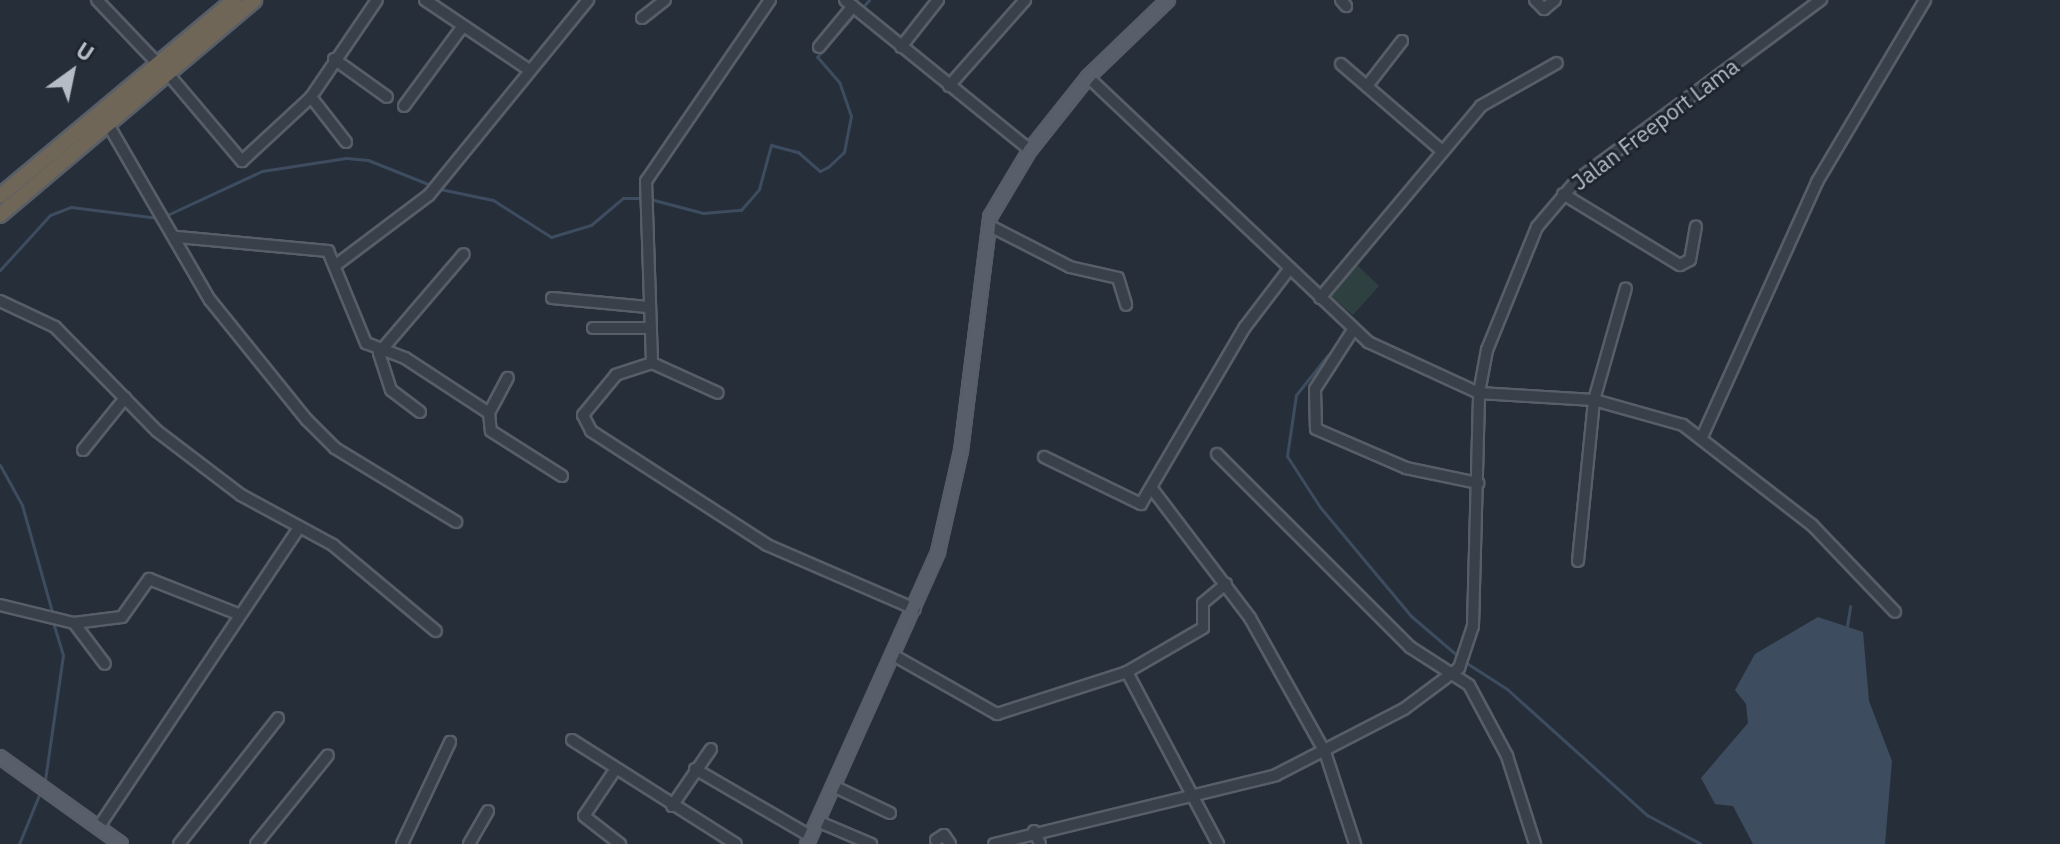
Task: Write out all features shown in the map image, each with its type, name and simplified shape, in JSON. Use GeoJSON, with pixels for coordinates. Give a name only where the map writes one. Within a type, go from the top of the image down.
{"type":"FeatureCollection","features":[{"type":"Feature","properties":{"kind":"highway"},"geometry":{"type":"LineString","coordinates":[[0,215],[109,126],[234,0]]}},
{"type":"Feature","properties":{"kind":"highway"},"geometry":{"type":"LineString","coordinates":[[0,196],[254,0]]}},
{"type":"Feature","properties":{"kind":"main road"},"geometry":{"type":"LineString","coordinates":[[809,840],[938,552],[961,451],[988,225],[1030,150],[1088,77],[1168,0]]}},
{"type":"Feature","properties":{"kind":"main road"},"geometry":{"type":"LineString","coordinates":[[0,757],[121,844]]}},
{"type":"Feature","properties":{"kind":"street"},"geometry":{"type":"LineString","coordinates":[[97,0],[164,70],[242,161],[311,97],[377,0]]}},
{"type":"Feature","properties":{"kind":"street"},"geometry":{"type":"LineString","coordinates":[[425,0],[529,70]]}},
{"type":"Feature","properties":{"kind":"street"},"geometry":{"type":"LineString","coordinates":[[336,265],[429,195],[588,0]]}},
{"type":"Feature","properties":{"kind":"street"},"geometry":{"type":"LineString","coordinates":[[642,18],[665,0]]}},
{"type":"Feature","properties":{"kind":"street"},"geometry":{"type":"LineString","coordinates":[[652,363],[648,328],[646,193],[654,167],[770,0]]}},
{"type":"Feature","properties":{"kind":"street"},"geometry":{"type":"LineString","coordinates":[[901,47],[938,0]]}},
{"type":"Feature","properties":{"kind":"street"},"geometry":{"type":"LineString","coordinates":[[949,86],[1025,0]]}},
{"type":"Feature","properties":{"kind":"street"},"geometry":{"type":"LineString","coordinates":[[1535,0],[1544,9],[1555,0]]}},
{"type":"Feature","properties":{"kind":"street","name":"Jalan Freeport Lama"},"geometry":{"type":"LineString","coordinates":[[1455,671],[1468,649],[1478,483],[1479,393],[1518,267],[1563,194],[1821,0]]}},
{"type":"Feature","properties":{"kind":"street"},"geometry":{"type":"LineString","coordinates":[[1698,434],[1817,182],[1925,0]]}},
{"type":"Feature","properties":{"kind":"street"},"geometry":{"type":"LineString","coordinates":[[819,47],[854,7],[1030,150]]}},
{"type":"Feature","properties":{"kind":"street"},"geometry":{"type":"LineString","coordinates":[[404,106],[463,26]]}},
{"type":"Feature","properties":{"kind":"street"},"geometry":{"type":"LineString","coordinates":[[1367,86],[1402,41]]}},
{"type":"Feature","properties":{"kind":"street"},"geometry":{"type":"LineString","coordinates":[[334,59],[387,97]]}},
{"type":"Feature","properties":{"kind":"street"},"geometry":{"type":"LineString","coordinates":[[1320,298],[1441,150],[1493,98],[1557,63]]}},
{"type":"Feature","properties":{"kind":"street"},"geometry":{"type":"LineString","coordinates":[[1341,64],[1441,150]]}},
{"type":"Feature","properties":{"kind":"street"},"geometry":{"type":"LineString","coordinates":[[1088,77],[1350,328],[1391,357],[1479,393],[1594,400],[1683,425],[1698,434],[1865,577],[1895,612]]}},
{"type":"Feature","properties":{"kind":"street"},"geometry":{"type":"LineString","coordinates":[[311,97],[346,142]]}},
{"type":"Feature","properties":{"kind":"street"},"geometry":{"type":"LineString","coordinates":[[109,126],[177,237],[210,300],[323,437],[456,522]]}},
{"type":"Feature","properties":{"kind":"street"},"geometry":{"type":"LineString","coordinates":[[1563,194],[1680,265],[1690,260],[1696,227]]}},
{"type":"Feature","properties":{"kind":"street"},"geometry":{"type":"LineString","coordinates":[[988,225],[1070,267],[1118,278],[1126,305]]}},
{"type":"Feature","properties":{"kind":"street"},"geometry":{"type":"LineString","coordinates":[[177,237],[322,249],[336,265],[349,313],[379,353],[391,390],[420,412]]}},
{"type":"Feature","properties":{"kind":"street"},"geometry":{"type":"LineString","coordinates":[[379,353],[464,254]]}},
{"type":"Feature","properties":{"kind":"street"},"geometry":{"type":"LineString","coordinates":[[1044,457],[1136,506],[1153,490],[1245,327],[1290,268]]}},
{"type":"Feature","properties":{"kind":"street"},"geometry":{"type":"LineString","coordinates":[[1578,561],[1594,400],[1626,288]]}},
{"type":"Feature","properties":{"kind":"street"},"geometry":{"type":"LineString","coordinates":[[552,298],[648,307]]}},
{"type":"Feature","properties":{"kind":"street"},"geometry":{"type":"LineString","coordinates":[[0,301],[55,327],[125,398],[221,481],[333,545],[436,631]]}},
{"type":"Feature","properties":{"kind":"street"},"geometry":{"type":"LineString","coordinates":[[593,328],[648,328]]}},
{"type":"Feature","properties":{"kind":"street"},"geometry":{"type":"LineString","coordinates":[[1350,328],[1313,394],[1316,429],[1406,468],[1478,483]]}},
{"type":"Feature","properties":{"kind":"street"},"geometry":{"type":"LineString","coordinates":[[379,353],[405,358],[489,413]]}},
{"type":"Feature","properties":{"kind":"street"},"geometry":{"type":"LineString","coordinates":[[718,393],[652,363],[616,375],[593,399],[583,415],[591,431],[767,545],[915,609]]}},
{"type":"Feature","properties":{"kind":"street"},"geometry":{"type":"LineString","coordinates":[[508,378],[489,413],[491,431],[562,476]]}},
{"type":"Feature","properties":{"kind":"street"},"geometry":{"type":"LineString","coordinates":[[83,450],[125,398]]}},
{"type":"Feature","properties":{"kind":"street"},"geometry":{"type":"LineString","coordinates":[[1217,454],[1410,647],[1455,671],[1472,690],[1507,756],[1535,844]]}},
{"type":"Feature","properties":{"kind":"street"},"geometry":{"type":"LineString","coordinates":[[1153,490],[1226,584],[1325,752],[1355,844]]}},
{"type":"Feature","properties":{"kind":"street"},"geometry":{"type":"LineString","coordinates":[[98,828],[238,614],[299,528]]}},
{"type":"Feature","properties":{"kind":"street"},"geometry":{"type":"LineString","coordinates":[[0,605],[74,623],[126,615],[149,579],[238,614]]}},
{"type":"Feature","properties":{"kind":"street"},"geometry":{"type":"LineString","coordinates":[[893,655],[997,714],[1127,672],[1203,628],[1203,603],[1226,584]]}},
{"type":"Feature","properties":{"kind":"street"},"geometry":{"type":"LineString","coordinates":[[74,623],[105,664]]}},
{"type":"Feature","properties":{"kind":"street"},"geometry":{"type":"LineString","coordinates":[[994,844],[1034,831],[1196,800],[1325,752],[1455,671]]}},
{"type":"Feature","properties":{"kind":"street"},"geometry":{"type":"LineString","coordinates":[[1127,672],[1218,844]]}},
{"type":"Feature","properties":{"kind":"street"},"geometry":{"type":"LineString","coordinates":[[179,844],[278,718]]}},
{"type":"Feature","properties":{"kind":"street"},"geometry":{"type":"LineString","coordinates":[[572,740],[736,844]]}},
{"type":"Feature","properties":{"kind":"street"},"geometry":{"type":"LineString","coordinates":[[402,844],[450,742]]}},
{"type":"Feature","properties":{"kind":"street"},"geometry":{"type":"LineString","coordinates":[[672,806],[711,749]]}},
{"type":"Feature","properties":{"kind":"street"},"geometry":{"type":"LineString","coordinates":[[256,844],[328,755]]}},
{"type":"Feature","properties":{"kind":"street"},"geometry":{"type":"LineString","coordinates":[[695,769],[809,840]]}},
{"type":"Feature","properties":{"kind":"street"},"geometry":{"type":"LineString","coordinates":[[615,770],[584,816],[620,844]]}},
{"type":"Feature","properties":{"kind":"street"},"geometry":{"type":"LineString","coordinates":[[833,786],[890,813]]}},
{"type":"Feature","properties":{"kind":"street"},"geometry":{"type":"LineString","coordinates":[[469,844],[488,811]]}},
{"type":"Feature","properties":{"kind":"street"},"geometry":{"type":"LineString","coordinates":[[817,821],[871,844]]}},
{"type":"Feature","properties":{"kind":"street"},"geometry":{"type":"LineString","coordinates":[[1034,831],[1040,844]]}},
{"type":"Feature","properties":{"kind":"street"},"geometry":{"type":"LineString","coordinates":[[936,840],[944,835],[950,844]]}},
{"type":"Feature","properties":{"kind":"shaded area"},"geometry":{"type":"Polygon","coordinates":[[[1355,263],[1379,286],[1353,315],[1330,295],[1355,263]]]}},
{"type":"Feature","properties":{"kind":"water"},"geometry":{"type":"Polygon","coordinates":[[[1818,617],[1863,632],[1869,701],[1892,761],[1885,844],[1753,844],[1733,806],[1715,804],[1701,778],[1748,723],[1746,704],[1735,690],[1755,654],[1818,617]]]}},
{"type":"Feature","properties":{"kind":"waterway"},"geometry":{"type":"LineString","coordinates":[[861,9],[869,0]]}},
{"type":"Feature","properties":{"kind":"waterway"},"geometry":{"type":"LineString","coordinates":[[650,199],[703,213],[741,210],[759,189],[771,145],[798,152],[820,171],[828,167],[844,152],[851,116],[839,82],[817,57],[855,14]]}},
{"type":"Feature","properties":{"kind":"waterway"},"geometry":{"type":"LineString","coordinates":[[165,216],[262,171],[346,158],[368,160],[433,186]]}},
{"type":"Feature","properties":{"kind":"waterway"},"geometry":{"type":"LineString","coordinates":[[440,189],[493,200],[551,237],[591,225],[623,198],[643,198]]}},
{"type":"Feature","properties":{"kind":"waterway"},"geometry":{"type":"LineString","coordinates":[[0,270],[50,215],[71,207],[158,218]]}},
{"type":"Feature","properties":{"kind":"waterway"},"geometry":{"type":"LineString","coordinates":[[1328,355],[1296,395],[1287,456],[1320,507],[1411,616],[1459,657]]}},
{"type":"Feature","properties":{"kind":"waterway"},"geometry":{"type":"LineString","coordinates":[[0,465],[22,505],[53,615]]}},
{"type":"Feature","properties":{"kind":"waterway"},"geometry":{"type":"LineString","coordinates":[[1847,626],[1850,606]]}},
{"type":"Feature","properties":{"kind":"waterway"},"geometry":{"type":"LineString","coordinates":[[45,780],[63,655],[53,623]]}},
{"type":"Feature","properties":{"kind":"waterway"},"geometry":{"type":"LineString","coordinates":[[1465,662],[1507,689],[1647,815],[1701,844]]}},
{"type":"Feature","properties":{"kind":"waterway"},"geometry":{"type":"LineString","coordinates":[[19,844],[39,795]]}}]}
